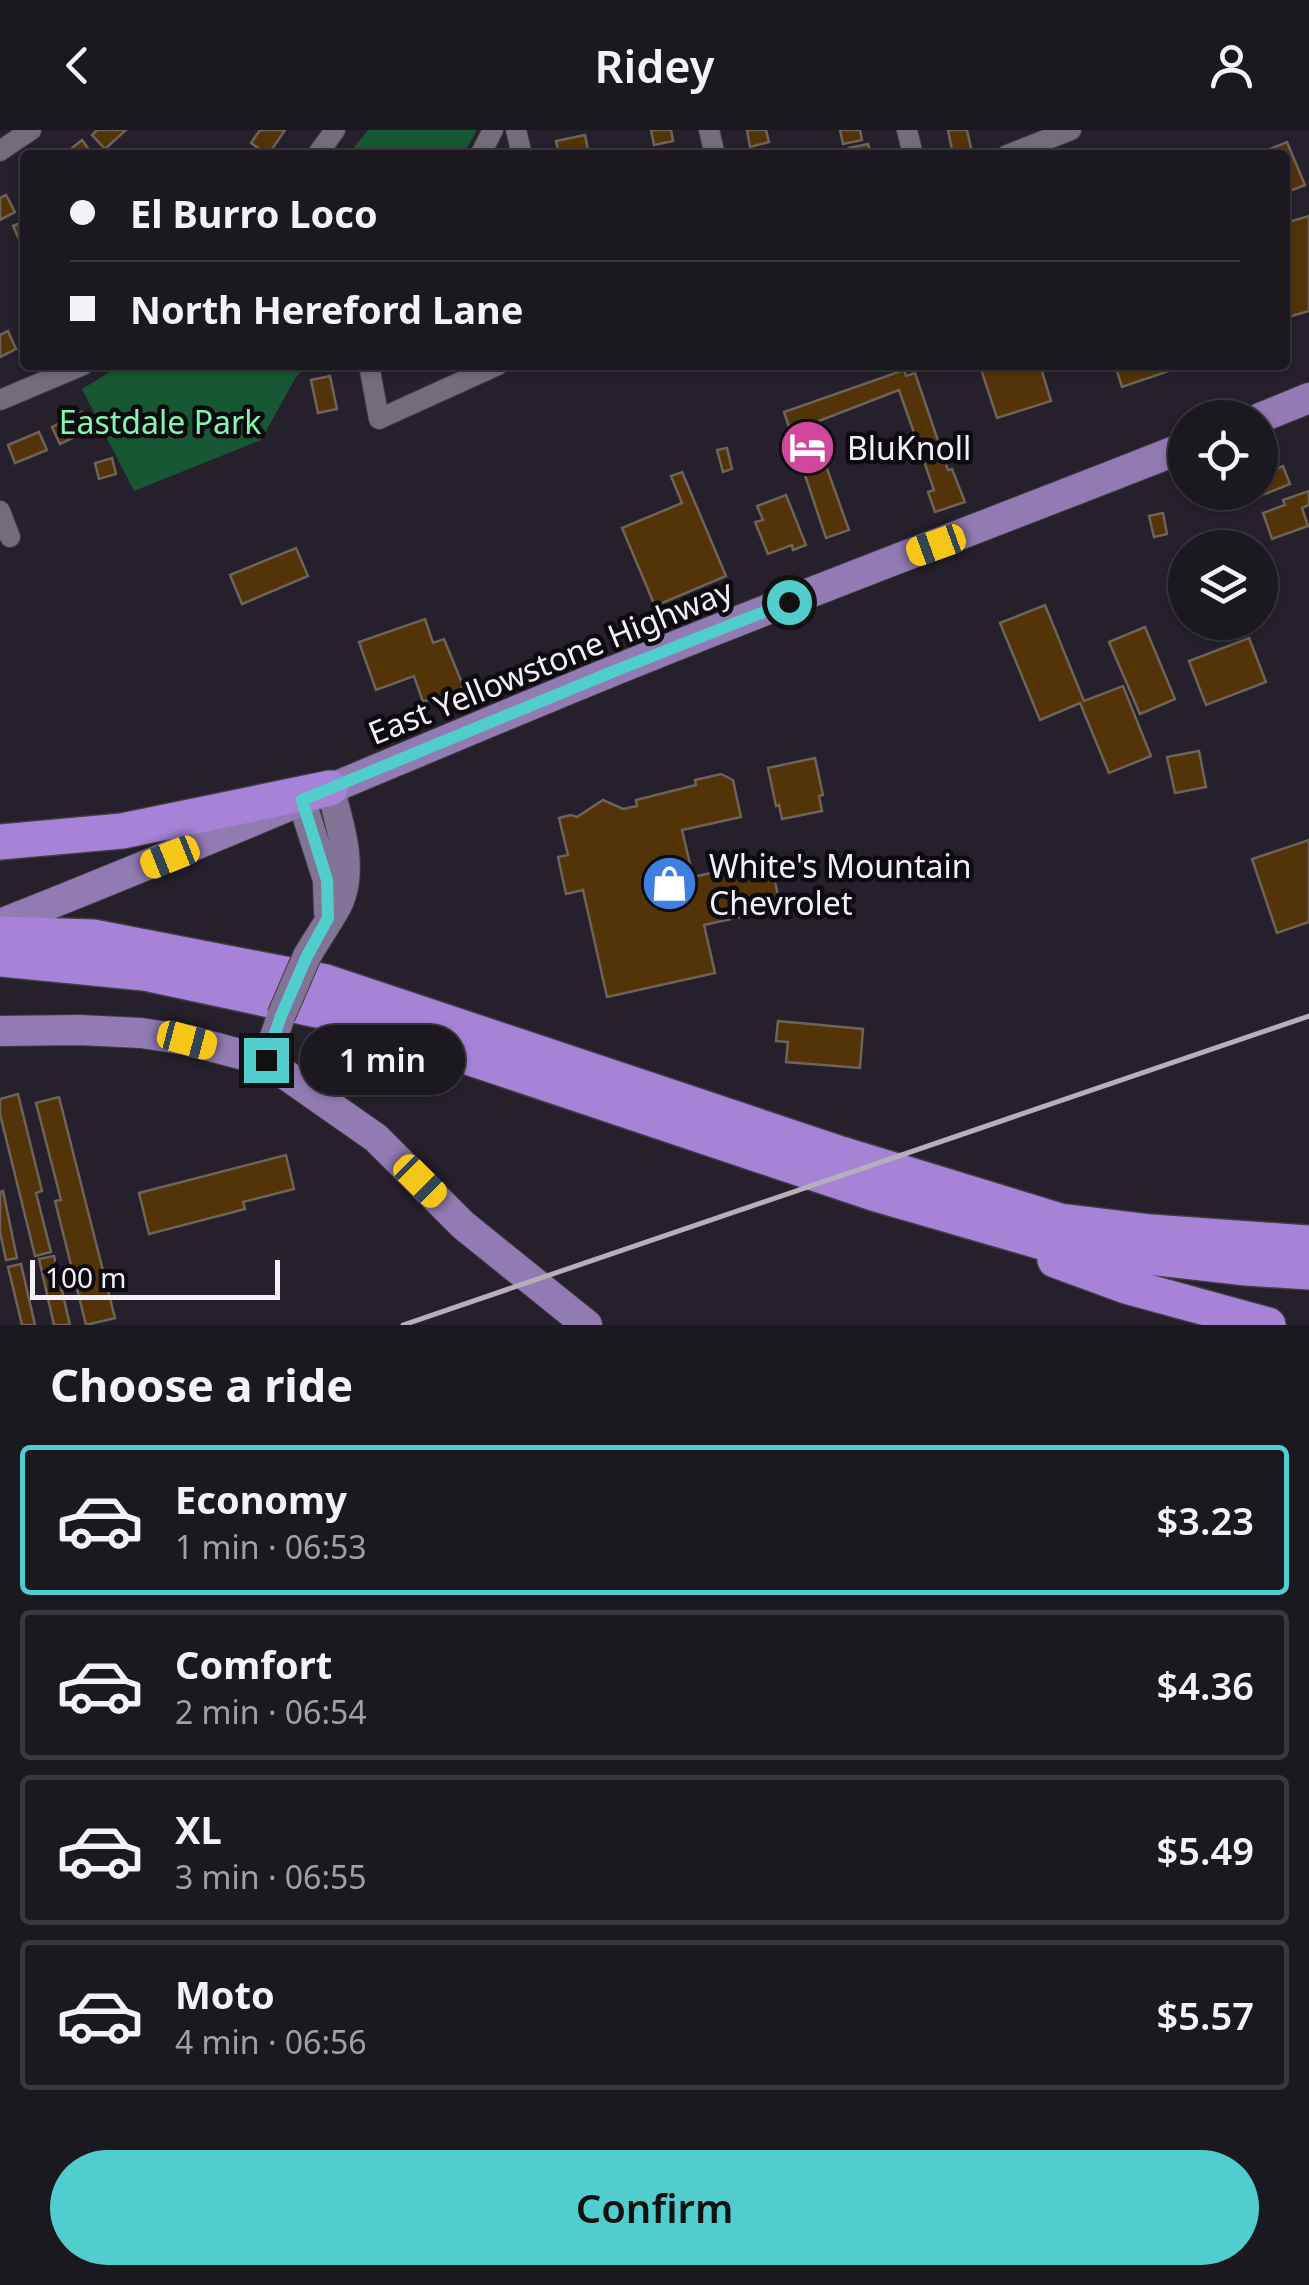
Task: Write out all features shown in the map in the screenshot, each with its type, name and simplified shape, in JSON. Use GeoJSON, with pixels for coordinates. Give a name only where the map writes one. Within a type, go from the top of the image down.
{"type":"FeatureCollection","features":[{"type":"Feature","properties":{"kind":"highway"},"geometry":{"type":"LineString","coordinates":[[0,842],[122,831],[316,794]]}},
{"type":"Feature","properties":{"kind":"highway"},"geometry":{"type":"LineString","coordinates":[[0,934],[93,936],[326,982],[841,1154],[1060,1222],[1309,1243]]}},
{"type":"Feature","properties":{"kind":"highway"},"geometry":{"type":"LineString","coordinates":[[0,960],[144,973],[345,1016],[876,1194],[1126,1286],[1268,1325]]}},
{"type":"Feature","properties":{"kind":"highway"},"geometry":{"type":"LineString","coordinates":[[876,1194],[1059,1248],[1309,1272]]}},
{"type":"Feature","properties":{"kind":"main road"},"geometry":{"type":"LineString","coordinates":[[1278,411],[1309,398]]}},
{"type":"Feature","properties":{"kind":"main road","name":"East Yellowstone Highway"},"geometry":{"type":"LineString","coordinates":[[0,924],[612,672],[1168,454]]}},
{"type":"Feature","properties":{"kind":"main road"},"geometry":{"type":"LineString","coordinates":[[266,1060],[307,956],[337,906],[345,878],[343,840],[316,794]]}},
{"type":"Feature","properties":{"kind":"main road"},"geometry":{"type":"LineString","coordinates":[[0,1031],[141,1033],[266,1060],[376,1138],[463,1225],[534,1280],[582,1324]]}},
{"type":"Feature","properties":{"kind":"street"},"geometry":{"type":"LineString","coordinates":[[0,151],[31,130]]}},
{"type":"Feature","properties":{"kind":"street"},"geometry":{"type":"LineString","coordinates":[[1020,150],[1071,130]]}},
{"type":"Feature","properties":{"kind":"street"},"geometry":{"type":"LineString","coordinates":[[0,400],[71,370]]}},
{"type":"Feature","properties":{"kind":"street"},"geometry":{"type":"LineString","coordinates":[[370,370],[379,419],[487,370]]}},
{"type":"Feature","properties":{"kind":"street"},"geometry":{"type":"LineString","coordinates":[[0,511],[10,537]]}},
{"type":"Feature","properties":{"kind":"green space"},"geometry":{"type":"Polygon","coordinates":[[[368,130],[477,130],[466,150],[352,150],[368,130]]]}},
{"type":"Feature","properties":{"kind":"green space","name":"Eastdale Park"},"geometry":{"type":"Polygon","coordinates":[[[113,370],[303,370],[261,440],[134,491],[82,389],[113,370]]]}},
{"type":"Feature","properties":{"kind":"building"},"geometry":{"type":"Polygon","coordinates":[[[97,130],[126,130],[105,149],[92,135],[97,130]]]}},
{"type":"Feature","properties":{"kind":"building"},"geometry":{"type":"Polygon","coordinates":[[[260,130],[285,130],[271,150],[261,150],[251,143],[260,130]]]}},
{"type":"Feature","properties":{"kind":"building"},"geometry":{"type":"Polygon","coordinates":[[[651,130],[671,130],[673,141],[654,145],[651,130]]]}},
{"type":"Feature","properties":{"kind":"building"},"geometry":{"type":"Polygon","coordinates":[[[747,130],[766,130],[769,142],[750,147],[747,130]]]}},
{"type":"Feature","properties":{"kind":"building"},"geometry":{"type":"Polygon","coordinates":[[[840,130],[860,130],[862,140],[843,144],[840,130]]]}},
{"type":"Feature","properties":{"kind":"building"},"geometry":{"type":"Polygon","coordinates":[[[948,130],[967,130],[971,150],[952,150],[948,130]]]}},
{"type":"Feature","properties":{"kind":"building"},"geometry":{"type":"Polygon","coordinates":[[[585,135],[588,150],[558,150],[556,141],[585,135]]]}},
{"type":"Feature","properties":{"kind":"building"},"geometry":{"type":"Polygon","coordinates":[[[82,140],[89,150],[69,150],[82,140]]]}},
{"type":"Feature","properties":{"kind":"building"},"geometry":{"type":"Polygon","coordinates":[[[1287,142],[1305,185],[1290,191],[1290,150],[1267,150],[1287,142]]]}},
{"type":"Feature","properties":{"kind":"building"},"geometry":{"type":"Polygon","coordinates":[[[868,144],[870,150],[850,150],[868,144]]]}},
{"type":"Feature","properties":{"kind":"building"},"geometry":{"type":"Polygon","coordinates":[[[6,195],[15,212],[0,220],[0,198],[6,195]]]}},
{"type":"Feature","properties":{"kind":"building"},"geometry":{"type":"Polygon","coordinates":[[[1309,216],[1309,311],[1290,317],[1290,222],[1309,216]]]}},
{"type":"Feature","properties":{"kind":"building"},"geometry":{"type":"Polygon","coordinates":[[[8,331],[16,349],[0,357],[0,335],[8,331]]]}},
{"type":"Feature","properties":{"kind":"building","name":"BluKnoll"},"geometry":{"type":"Polygon","coordinates":[[[904,370],[906,376],[915,373],[948,470],[952,469],[965,502],[935,512],[928,492],[934,490],[899,390],[811,424],[849,530],[826,538],[784,412],[904,370]]]}},
{"type":"Feature","properties":{"kind":"building","name":"BluKnoll"},"geometry":{"type":"Polygon","coordinates":[[[981,370],[1042,370],[1051,401],[997,418],[981,370]]]}},
{"type":"Feature","properties":{"kind":"building"},"geometry":{"type":"Polygon","coordinates":[[[1117,370],[1172,370],[1122,387],[1117,370]]]}},
{"type":"Feature","properties":{"kind":"building"},"geometry":{"type":"Polygon","coordinates":[[[330,376],[337,409],[318,413],[311,380],[330,376]]]}},
{"type":"Feature","properties":{"kind":"building"},"geometry":{"type":"Polygon","coordinates":[[[82,412],[91,429],[60,444],[52,427],[82,412]]]}},
{"type":"Feature","properties":{"kind":"building"},"geometry":{"type":"Polygon","coordinates":[[[39,432],[47,450],[15,463],[8,445],[39,432]]]}},
{"type":"Feature","properties":{"kind":"building"},"geometry":{"type":"Polygon","coordinates":[[[727,448],[732,469],[723,472],[717,450],[727,448]]]}},
{"type":"Feature","properties":{"kind":"building"},"geometry":{"type":"Polygon","coordinates":[[[112,458],[116,474],[99,479],[95,463],[112,458]]]}},
{"type":"Feature","properties":{"kind":"building"},"geometry":{"type":"Polygon","coordinates":[[[1283,466],[1290,484],[1278,489],[1278,468],[1283,466]]]}},
{"type":"Feature","properties":{"kind":"building"},"geometry":{"type":"Polygon","coordinates":[[[682,472],[726,576],[655,606],[622,528],[682,503],[671,476],[682,472]]]}},
{"type":"Feature","properties":{"kind":"building"},"geometry":{"type":"Polygon","coordinates":[[[1309,491],[1309,505],[1302,508],[1308,526],[1278,537],[1278,530],[1269,530],[1263,513],[1278,510],[1285,505],[1283,500],[1309,491]]]}},
{"type":"Feature","properties":{"kind":"building"},"geometry":{"type":"Polygon","coordinates":[[[786,495],[806,545],[793,550],[792,545],[768,554],[755,522],[763,520],[757,506],[786,495]]]}},
{"type":"Feature","properties":{"kind":"building"},"geometry":{"type":"Polygon","coordinates":[[[1163,513],[1167,534],[1154,537],[1149,516],[1163,513]]]}},
{"type":"Feature","properties":{"kind":"building"},"geometry":{"type":"Polygon","coordinates":[[[296,548],[308,576],[242,604],[230,575],[296,548]]]}},
{"type":"Feature","properties":{"kind":"building"},"geometry":{"type":"Polygon","coordinates":[[[1045,605],[1084,701],[1123,686],[1151,756],[1109,773],[1080,703],[1040,720],[1000,623],[1045,605]]]}},
{"type":"Feature","properties":{"kind":"building"},"geometry":{"type":"Polygon","coordinates":[[[425,619],[433,643],[444,639],[464,688],[423,702],[414,676],[376,690],[359,642],[425,619]]]}},
{"type":"Feature","properties":{"kind":"building"},"geometry":{"type":"Polygon","coordinates":[[[1145,627],[1175,699],[1140,714],[1109,642],[1145,627]]]}},
{"type":"Feature","properties":{"kind":"building"},"geometry":{"type":"Polygon","coordinates":[[[1250,640],[1266,682],[1206,705],[1189,661],[1250,640]]]}},
{"type":"Feature","properties":{"kind":"building"},"geometry":{"type":"Polygon","coordinates":[[[1199,751],[1206,787],[1175,793],[1167,757],[1199,751]]]}},
{"type":"Feature","properties":{"kind":"building"},"geometry":{"type":"Polygon","coordinates":[[[815,758],[823,795],[819,796],[822,811],[782,819],[768,768],[815,758]]]}},
{"type":"Feature","properties":{"kind":"building","name":"White's Mountain Chevrolet"},"geometry":{"type":"Polygon","coordinates":[[[721,774],[733,780],[741,817],[682,830],[693,877],[770,860],[781,908],[704,925],[715,973],[607,997],[583,890],[566,894],[558,857],[568,855],[559,818],[577,817],[603,800],[623,809],[637,806],[636,800],[696,785],[695,780],[721,774]]]}},
{"type":"Feature","properties":{"kind":"building"},"geometry":{"type":"Polygon","coordinates":[[[1309,840],[1309,922],[1277,933],[1252,859],[1309,840]]]}},
{"type":"Feature","properties":{"kind":"building"},"geometry":{"type":"Polygon","coordinates":[[[778,1021],[863,1029],[860,1068],[786,1062],[788,1042],[776,1041],[778,1021]]]}},
{"type":"Feature","properties":{"kind":"building"},"geometry":{"type":"Polygon","coordinates":[[[18,1094],[42,1191],[36,1193],[51,1252],[35,1256],[0,1114],[0,1099],[18,1094]]]}},
{"type":"Feature","properties":{"kind":"building"},"geometry":{"type":"Polygon","coordinates":[[[59,1097],[115,1318],[86,1325],[55,1201],[61,1200],[36,1103],[59,1097]]]}},
{"type":"Feature","properties":{"kind":"building"},"geometry":{"type":"Polygon","coordinates":[[[286,1155],[294,1189],[243,1202],[245,1209],[149,1234],[139,1193],[286,1155]]]}},
{"type":"Feature","properties":{"kind":"building"},"geometry":{"type":"Polygon","coordinates":[[[3,1191],[17,1258],[6,1260],[0,1232],[3,1191]]]}},
{"type":"Feature","properties":{"kind":"building"},"geometry":{"type":"Polygon","coordinates":[[[54,1256],[70,1325],[54,1325],[39,1259],[54,1256]]]}},
{"type":"Feature","properties":{"kind":"building"},"geometry":{"type":"Polygon","coordinates":[[[21,1264],[35,1325],[22,1325],[8,1267],[21,1264]]]}},
{"type":"Feature","properties":{"kind":"railway"},"geometry":{"type":"LineString","coordinates":[[403,1325],[1309,1016]]}},
{"type":"Feature","properties":{"kind":"place","name":"BluKnoll"},"geometry":{"type":"Point","coordinates":[808,447]}},
{"type":"Feature","properties":{"kind":"place","name":"White's Mountain Chevrolet"},"geometry":{"type":"Point","coordinates":[670,883]}},
{"type":"Feature","properties":{"kind":"route"},"geometry":{"type":"LineString","coordinates":[[266,1060],[307,956],[328,918],[327,880],[302,800],[789,602]]}}]}
